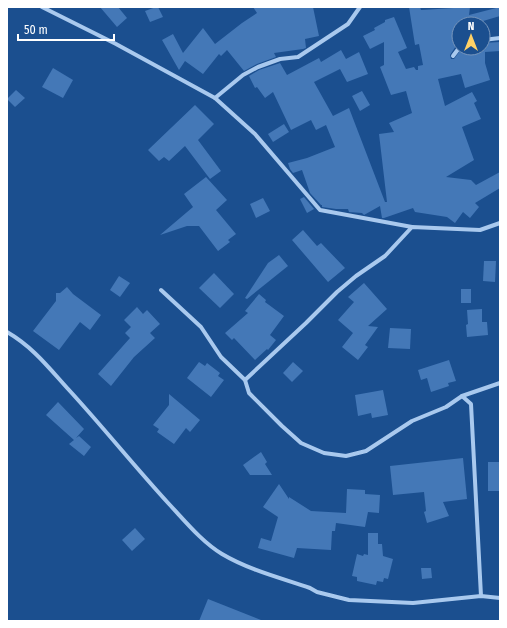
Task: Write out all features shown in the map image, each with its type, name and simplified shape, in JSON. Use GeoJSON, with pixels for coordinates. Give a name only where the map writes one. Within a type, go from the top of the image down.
{"type":"FeatureCollection","features":[{"type":"Feature","properties":{"kind":"street"},"geometry":{"type":"LineString","coordinates":[[42,7],[116,44],[215,98],[255,134],[320,210],[412,227],[480,230],[500,223]]}},
{"type":"Feature","properties":{"kind":"street"},"geometry":{"type":"LineString","coordinates":[[215,98],[243,76],[258,67],[280,59],[298,57],[348,24],[360,7]]}},
{"type":"Feature","properties":{"kind":"street"},"geometry":{"type":"LineString","coordinates":[[244,380],[306,323],[337,292],[356,276],[386,256],[412,227]]}},
{"type":"Feature","properties":{"kind":"street"},"geometry":{"type":"LineString","coordinates":[[161,290],[201,327],[221,357],[244,380],[249,393],[301,443],[324,453],[346,456],[366,450],[412,421],[446,407],[462,396],[500,383]]}},
{"type":"Feature","properties":{"kind":"street"},"geometry":{"type":"LineString","coordinates":[[7,332],[32,349],[98,422],[150,484],[181,517],[221,553],[246,565],[310,588],[317,592],[349,600],[413,604],[481,596],[500,598]]}},
{"type":"Feature","properties":{"kind":"street"},"geometry":{"type":"LineString","coordinates":[[462,396],[472,404],[481,596]]}},
{"type":"Feature","properties":{"kind":"building"},"geometry":{"type":"Polygon","coordinates":[[[100,7],[118,7],[127,18],[117,27],[100,7]]]}},
{"type":"Feature","properties":{"kind":"building"},"geometry":{"type":"Polygon","coordinates":[[[158,7],[163,17],[150,22],[145,11],[158,7]]]}},
{"type":"Feature","properties":{"kind":"building"},"geometry":{"type":"Polygon","coordinates":[[[253,7],[313,7],[319,36],[305,39],[306,48],[274,53],[276,57],[257,64],[244,71],[227,50],[221,56],[219,54],[203,74],[185,61],[179,70],[162,40],[173,34],[183,53],[203,28],[215,44],[257,13],[253,7]]]}},
{"type":"Feature","properties":{"kind":"building"},"geometry":{"type":"Polygon","coordinates":[[[409,7],[420,7],[421,10],[470,7],[469,15],[500,7],[500,16],[491,19],[491,16],[451,16],[451,59],[454,59],[456,56],[485,56],[485,63],[490,80],[465,88],[461,74],[438,79],[445,106],[472,92],[477,101],[474,103],[481,119],[462,127],[474,160],[446,177],[471,180],[476,185],[500,172],[500,188],[475,203],[479,207],[470,218],[463,212],[455,223],[447,217],[415,212],[413,208],[382,218],[380,206],[364,215],[362,213],[349,212],[348,209],[322,207],[322,205],[310,193],[302,170],[293,173],[288,163],[307,158],[335,147],[326,125],[316,130],[311,120],[291,130],[273,92],[265,98],[257,87],[255,88],[249,76],[259,70],[280,63],[287,75],[319,58],[321,62],[341,50],[346,59],[359,52],[368,74],[347,82],[340,69],[314,82],[333,116],[349,108],[385,202],[387,202],[379,134],[394,132],[389,123],[412,113],[406,91],[391,95],[380,67],[384,65],[384,42],[370,49],[363,36],[375,30],[374,28],[385,22],[385,20],[394,17],[407,48],[398,52],[406,69],[414,67],[418,70],[418,66],[423,65],[419,44],[415,45],[409,7]]]}},
{"type":"Feature","properties":{"kind":"building"},"geometry":{"type":"Polygon","coordinates":[[[500,42],[500,51],[491,52],[491,43],[500,42]]]}},
{"type":"Feature","properties":{"kind":"building"},"geometry":{"type":"Polygon","coordinates":[[[53,68],[73,80],[63,98],[42,87],[53,68]]]}},
{"type":"Feature","properties":{"kind":"building"},"geometry":{"type":"Polygon","coordinates":[[[16,90],[25,98],[15,107],[7,99],[16,90]]]}},
{"type":"Feature","properties":{"kind":"building"},"geometry":{"type":"Polygon","coordinates":[[[362,91],[370,105],[360,111],[352,96],[362,91]]]}},
{"type":"Feature","properties":{"kind":"building"},"geometry":{"type":"Polygon","coordinates":[[[195,105],[214,124],[198,140],[221,171],[210,179],[185,146],[169,161],[164,157],[159,161],[148,150],[195,105]]]}},
{"type":"Feature","properties":{"kind":"building"},"geometry":{"type":"Polygon","coordinates":[[[284,124],[289,132],[273,142],[268,134],[284,124]]]}},
{"type":"Feature","properties":{"kind":"building"},"geometry":{"type":"Polygon","coordinates":[[[206,177],[227,200],[216,210],[236,234],[228,240],[230,242],[218,251],[199,226],[187,226],[160,235],[193,207],[184,194],[206,177]]]}},
{"type":"Feature","properties":{"kind":"building"},"geometry":{"type":"Polygon","coordinates":[[[304,197],[314,209],[307,213],[300,199],[304,197]]]}},
{"type":"Feature","properties":{"kind":"building"},"geometry":{"type":"Polygon","coordinates":[[[263,198],[270,211],[256,218],[250,204],[263,198]]]}},
{"type":"Feature","properties":{"kind":"building"},"geometry":{"type":"Polygon","coordinates":[[[303,230],[317,246],[321,243],[345,268],[328,282],[292,240],[303,230]]]}},
{"type":"Feature","properties":{"kind":"building"},"geometry":{"type":"Polygon","coordinates":[[[279,255],[288,266],[247,299],[245,298],[268,263],[279,255]]]}},
{"type":"Feature","properties":{"kind":"building"},"geometry":{"type":"Polygon","coordinates":[[[484,261],[496,261],[495,282],[483,281],[484,261]]]}},
{"type":"Feature","properties":{"kind":"building"},"geometry":{"type":"Polygon","coordinates":[[[214,273],[234,294],[220,308],[199,288],[214,273]]]}},
{"type":"Feature","properties":{"kind":"building"},"geometry":{"type":"Polygon","coordinates":[[[119,276],[130,283],[120,297],[110,290],[119,276]]]}},
{"type":"Feature","properties":{"kind":"building"},"geometry":{"type":"Polygon","coordinates":[[[364,283],[387,309],[368,326],[378,327],[365,345],[368,347],[358,360],[342,347],[353,333],[338,320],[354,302],[348,297],[364,283]]]}},
{"type":"Feature","properties":{"kind":"building"},"geometry":{"type":"Polygon","coordinates":[[[67,287],[73,294],[101,315],[90,330],[80,322],[59,350],[33,331],[56,301],[56,293],[60,293],[67,287]]]}},
{"type":"Feature","properties":{"kind":"building"},"geometry":{"type":"Polygon","coordinates":[[[461,289],[471,289],[471,303],[461,303],[461,289]]]}},
{"type":"Feature","properties":{"kind":"building"},"geometry":{"type":"Polygon","coordinates":[[[259,294],[266,300],[265,302],[284,316],[270,335],[276,340],[268,350],[267,349],[255,360],[234,338],[232,340],[225,333],[248,313],[245,311],[259,294]]]}},
{"type":"Feature","properties":{"kind":"building"},"geometry":{"type":"Polygon","coordinates":[[[137,307],[143,314],[147,310],[160,324],[150,333],[155,338],[134,357],[111,386],[98,374],[130,338],[125,333],[131,327],[124,320],[137,307]]]}},
{"type":"Feature","properties":{"kind":"building"},"geometry":{"type":"Polygon","coordinates":[[[482,309],[482,322],[487,322],[488,335],[467,337],[467,310],[482,309]]]}},
{"type":"Feature","properties":{"kind":"building"},"geometry":{"type":"Polygon","coordinates":[[[390,328],[411,329],[410,349],[388,348],[390,328]]]}},
{"type":"Feature","properties":{"kind":"building"},"geometry":{"type":"Polygon","coordinates":[[[449,360],[456,381],[448,383],[449,386],[431,392],[427,378],[421,380],[418,370],[449,360]]]}},
{"type":"Feature","properties":{"kind":"building"},"geometry":{"type":"Polygon","coordinates":[[[199,362],[205,366],[207,363],[220,373],[218,376],[224,380],[211,397],[187,378],[199,362]]]}},
{"type":"Feature","properties":{"kind":"building"},"geometry":{"type":"Polygon","coordinates":[[[293,362],[303,371],[292,382],[283,373],[293,362]]]}},
{"type":"Feature","properties":{"kind":"building"},"geometry":{"type":"Polygon","coordinates":[[[383,390],[388,415],[372,418],[371,413],[358,416],[355,395],[383,390]]]}},
{"type":"Feature","properties":{"kind":"building"},"geometry":{"type":"Polygon","coordinates":[[[169,394],[200,420],[190,432],[186,428],[174,444],[157,432],[159,429],[153,425],[169,405],[169,394]]]}},
{"type":"Feature","properties":{"kind":"building"},"geometry":{"type":"Polygon","coordinates":[[[58,402],[84,429],[76,438],[79,436],[91,447],[84,456],[69,444],[74,440],[46,415],[58,402]]]}},
{"type":"Feature","properties":{"kind":"building"},"geometry":{"type":"Polygon","coordinates":[[[261,452],[267,462],[265,464],[272,475],[250,475],[243,465],[261,452]]]}},
{"type":"Feature","properties":{"kind":"building"},"geometry":{"type":"Polygon","coordinates":[[[463,458],[467,499],[443,502],[449,516],[427,523],[424,512],[426,511],[424,492],[393,495],[390,466],[463,458]]]}},
{"type":"Feature","properties":{"kind":"building"},"geometry":{"type":"Polygon","coordinates":[[[488,462],[500,462],[500,491],[488,491],[488,462]]]}},
{"type":"Feature","properties":{"kind":"building"},"geometry":{"type":"Polygon","coordinates":[[[279,484],[289,499],[289,497],[311,511],[346,513],[347,489],[365,490],[365,494],[380,495],[379,513],[368,512],[365,527],[336,523],[335,531],[332,531],[331,550],[297,548],[294,558],[258,548],[261,538],[271,541],[278,517],[263,507],[279,484]]]}},
{"type":"Feature","properties":{"kind":"building"},"geometry":{"type":"Polygon","coordinates":[[[135,528],[145,539],[132,551],[122,540],[135,528]]]}},
{"type":"Feature","properties":{"kind":"building"},"geometry":{"type":"Polygon","coordinates":[[[368,533],[378,533],[378,544],[382,544],[383,556],[393,559],[388,579],[384,578],[383,582],[377,581],[376,585],[357,581],[357,577],[352,576],[357,554],[363,556],[364,554],[368,555],[368,533]]]}},
{"type":"Feature","properties":{"kind":"building"},"geometry":{"type":"Polygon","coordinates":[[[421,568],[431,568],[432,578],[422,579],[421,568]]]}},
{"type":"Feature","properties":{"kind":"building"},"geometry":{"type":"Polygon","coordinates":[[[208,599],[261,620],[261,621],[199,621],[208,599]]]}}]}
